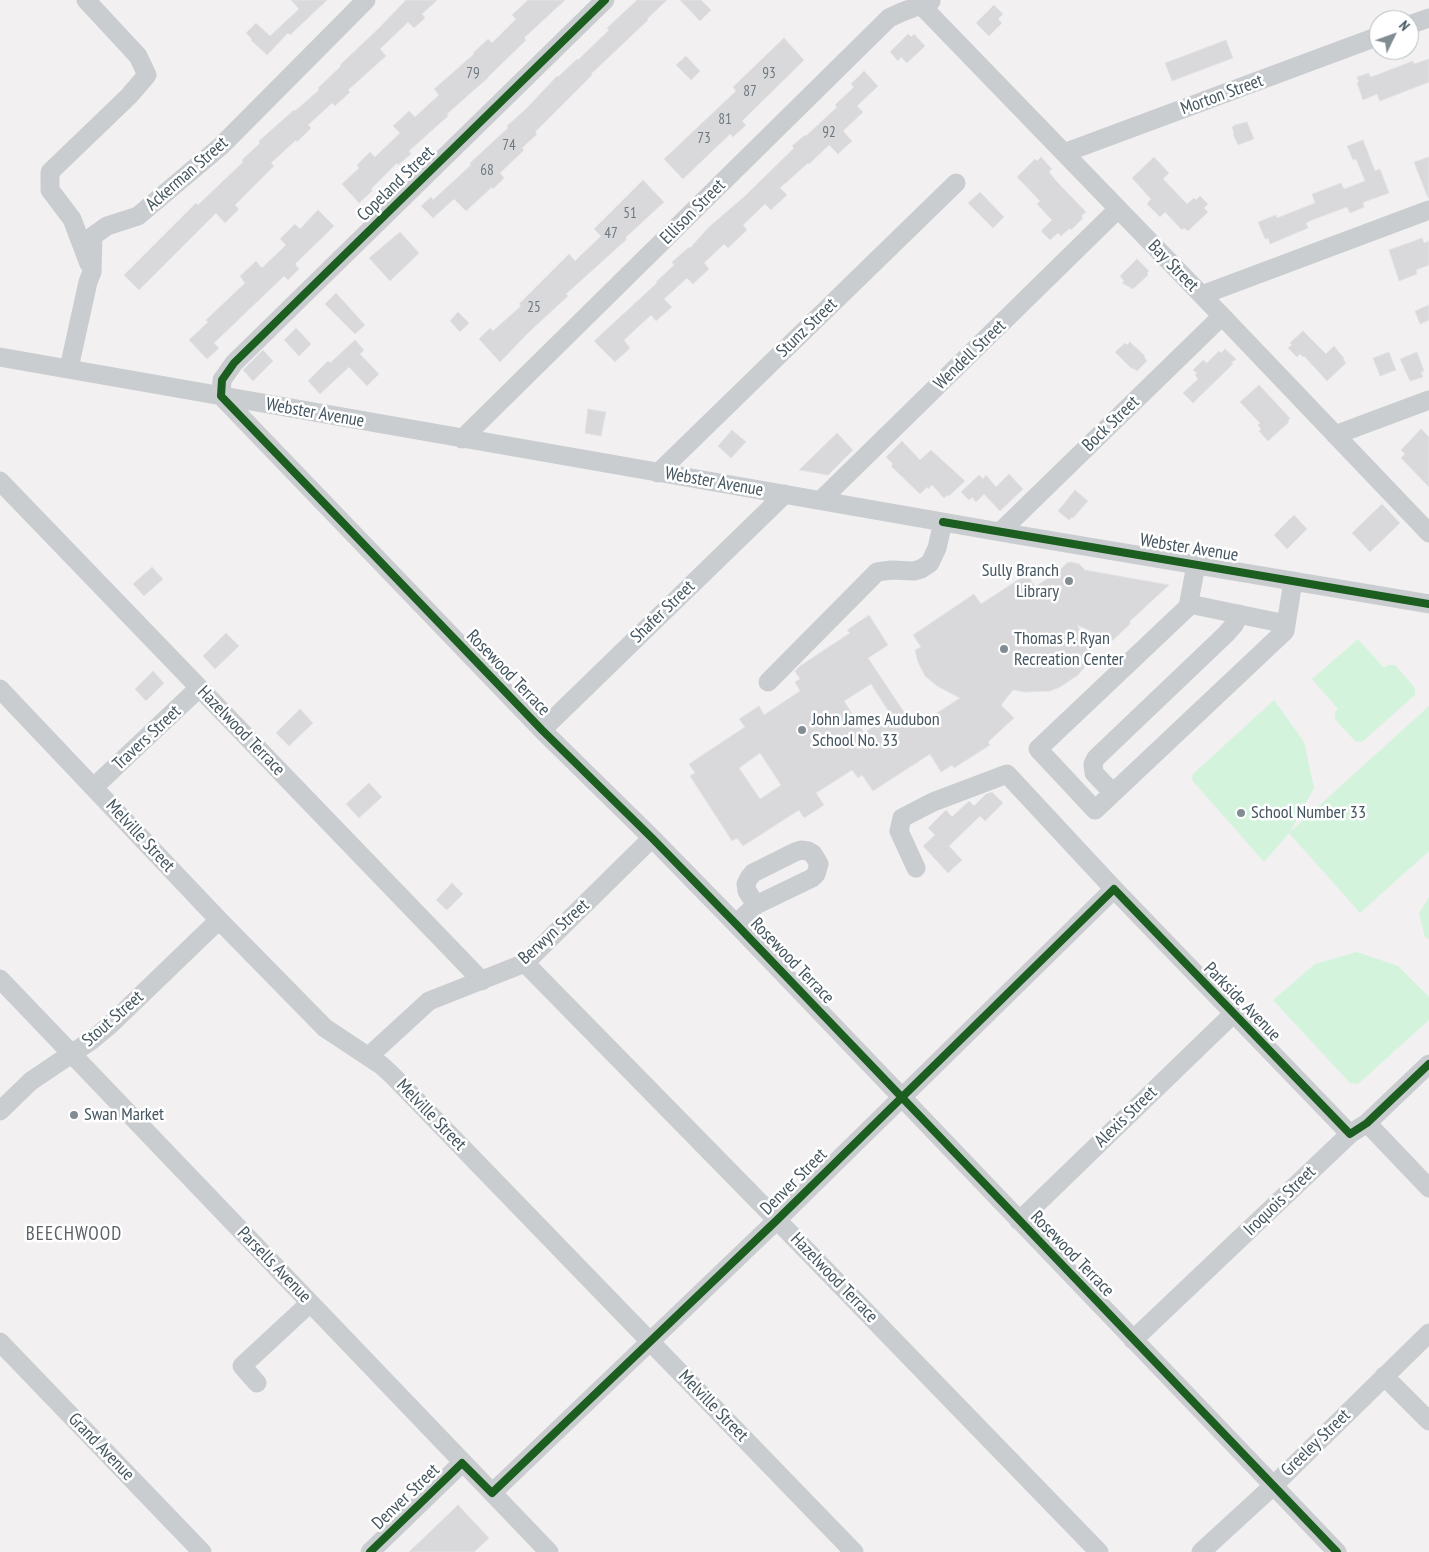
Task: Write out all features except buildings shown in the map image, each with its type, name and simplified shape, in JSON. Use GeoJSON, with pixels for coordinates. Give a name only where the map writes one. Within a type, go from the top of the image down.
{"type":"FeatureCollection","features":[{"type":"Feature","properties":{"kind":"street"},"geometry":{"type":"LineString","coordinates":[[86,0],[138,56],[147,75],[130,96],[50,172],[50,190],[72,219],[92,272]]}},
{"type":"Feature","properties":{"kind":"street","name":"Ackerman Street"},"geometry":{"type":"LineString","coordinates":[[69,368],[88,282],[92,272],[93,236],[107,226],[138,216],[221,146],[366,0]]}},
{"type":"Feature","properties":{"kind":"street","name":"Copeland Street"},"geometry":{"type":"LineString","coordinates":[[221,396],[222,380],[234,363],[605,0]]}},
{"type":"Feature","properties":{"kind":"street","name":"Bay Street"},"geometry":{"type":"LineString","coordinates":[[923,2],[1064,153],[1429,533]]}},
{"type":"Feature","properties":{"kind":"street","name":"Ellison Street"},"geometry":{"type":"LineString","coordinates":[[462,439],[889,18],[923,2]]}},
{"type":"Feature","properties":{"kind":"street","name":"Morton Street"},"geometry":{"type":"LineString","coordinates":[[1064,153],[1369,40]]}},
{"type":"Feature","properties":{"kind":"street","name":"Stunz Street"},"geometry":{"type":"LineString","coordinates":[[658,473],[956,182]]}},
{"type":"Feature","properties":{"kind":"street","name":"Wendell Street"},"geometry":{"type":"LineString","coordinates":[[821,500],[1118,209]]}},
{"type":"Feature","properties":{"kind":"street"},"geometry":{"type":"LineString","coordinates":[[1202,295],[1429,210]]}},
{"type":"Feature","properties":{"kind":"street","name":"Bock Street"},"geometry":{"type":"LineString","coordinates":[[1000,532],[1222,316]]}},
{"type":"Feature","properties":{"kind":"street","name":"Webster Avenue"},"geometry":{"type":"LineString","coordinates":[[0,357],[658,473],[1429,604]]}},
{"type":"Feature","properties":{"kind":"street","name":"Rosewood Terrace"},"geometry":{"type":"LineString","coordinates":[[221,396],[542,730],[736,924],[1336,1552]]}},
{"type":"Feature","properties":{"kind":"street"},"geometry":{"type":"LineString","coordinates":[[1335,435],[1429,400]]}},
{"type":"Feature","properties":{"kind":"street","name":"Hazelwood Terrace"},"geometry":{"type":"LineString","coordinates":[[0,481],[482,981]]}},
{"type":"Feature","properties":{"kind":"street","name":"Shafer Street"},"geometry":{"type":"LineString","coordinates":[[542,730],[785,494]]}},
{"type":"Feature","properties":{"kind":"street"},"geometry":{"type":"LineString","coordinates":[[768,682],[877,572],[891,570],[914,571],[930,563],[937,548],[943,522]]}},
{"type":"Feature","properties":{"kind":"street"},"geometry":{"type":"LineString","coordinates":[[1196,565],[1188,607],[1038,749],[1095,810],[1285,631],[1293,581]]}},
{"type":"Feature","properties":{"kind":"street"},"geometry":{"type":"LineString","coordinates":[[1189,604],[1286,624]]}},
{"type":"Feature","properties":{"kind":"street"},"geometry":{"type":"LineString","coordinates":[[1113,793],[1094,772],[1093,764],[1096,758],[1226,634],[1234,625],[1239,614]]}},
{"type":"Feature","properties":{"kind":"street","name":"Travers Street"},"geometry":{"type":"LineString","coordinates":[[94,787],[200,688]]}},
{"type":"Feature","properties":{"kind":"street","name":"Melville Street"},"geometry":{"type":"LineString","coordinates":[[0,689],[324,1028],[369,1056],[391,1074],[854,1552]]}},
{"type":"Feature","properties":{"kind":"street","name":"Parkside Avenue"},"geometry":{"type":"LineString","coordinates":[[916,868],[899,831],[902,818],[934,802],[1007,774],[1233,1014],[1350,1134]]}},
{"type":"Feature","properties":{"kind":"street","name":"Berwyn Street"},"geometry":{"type":"LineString","coordinates":[[369,1056],[429,1002],[525,963],[652,838]]}},
{"type":"Feature","properties":{"kind":"street","name":"Denver Street"},"geometry":{"type":"LineString","coordinates":[[492,1493],[777,1220],[1114,889]]}},
{"type":"Feature","properties":{"kind":"street"},"geometry":{"type":"LineString","coordinates":[[736,924],[756,905]]}},
{"type":"Feature","properties":{"kind":"street","name":"Stout Street"},"geometry":{"type":"LineString","coordinates":[[0,1111],[31,1081],[92,1040],[110,1025],[219,920]]}},
{"type":"Feature","properties":{"kind":"street","name":"Hazelwood Terrace"},"geometry":{"type":"LineString","coordinates":[[525,963],[1099,1552]]}},
{"type":"Feature","properties":{"kind":"street","name":"Parsells Avenue"},"geometry":{"type":"LineString","coordinates":[[0,979],[549,1552]]}},
{"type":"Feature","properties":{"kind":"street","name":"Alexis Street"},"geometry":{"type":"LineString","coordinates":[[1020,1221],[1233,1014]]}},
{"type":"Feature","properties":{"kind":"street","name":"Iroquois Street"},"geometry":{"type":"LineString","coordinates":[[1133,1340],[1350,1134],[1367,1122],[1429,1064]]}},
{"type":"Feature","properties":{"kind":"street"},"geometry":{"type":"LineString","coordinates":[[1367,1122],[1429,1188]]}},
{"type":"Feature","properties":{"kind":"street"},"geometry":{"type":"LineString","coordinates":[[257,1383],[242,1366],[310,1303]]}},
{"type":"Feature","properties":{"kind":"street","name":"Greeley Street"},"geometry":{"type":"LineString","coordinates":[[1202,1552],[1273,1486],[1429,1334]]}},
{"type":"Feature","properties":{"kind":"street","name":"Grand Avenue"},"geometry":{"type":"LineString","coordinates":[[0,1342],[202,1552]]}},
{"type":"Feature","properties":{"kind":"street"},"geometry":{"type":"LineString","coordinates":[[1384,1376],[1429,1421]]}},
{"type":"Feature","properties":{"kind":"street","name":"Denver Street"},"geometry":{"type":"LineString","coordinates":[[370,1552],[462,1463]]}},
{"type":"Feature","properties":{"kind":"green space"},"geometry":{"type":"Polygon","coordinates":[[[1358,639],[1384,668],[1388,665],[1395,665],[1415,688],[1415,695],[1362,742],[1355,741],[1335,719],[1335,712],[1338,709],[1312,679],[1358,639]]]}},
{"type":"Feature","properties":{"kind":"green space"},"geometry":{"type":"Polygon","coordinates":[[[1274,700],[1304,742],[1314,788],[1290,832],[1429,706],[1429,851],[1360,913],[1289,833],[1264,862],[1192,780],[1193,774],[1274,700]]]}},
{"type":"Feature","properties":{"kind":"green space"},"geometry":{"type":"Polygon","coordinates":[[[1429,897],[1429,939],[1425,937],[1419,913],[1429,897]]]}},
{"type":"Feature","properties":{"kind":"green space"},"geometry":{"type":"Polygon","coordinates":[[[1357,952],[1398,966],[1429,997],[1429,1020],[1358,1084],[1350,1083],[1273,1000],[1315,964],[1357,952]]]}},
{"type":"Feature","properties":{"kind":"cycle path"},"geometry":{"type":"LineString","coordinates":[[605,0],[234,363],[222,380],[221,396],[542,730],[736,924],[1337,1552]]}},
{"type":"Feature","properties":{"kind":"cycle path"},"geometry":{"type":"LineString","coordinates":[[943,522],[1429,604]]}},
{"type":"Feature","properties":{"kind":"cycle path"},"geometry":{"type":"LineString","coordinates":[[370,1552],[462,1463],[492,1493],[777,1220],[1114,889],[1350,1134],[1367,1123],[1429,1064]]}},
{"type":"Feature","properties":{"kind":"place","name":"Sully Branch Library"},"geometry":{"type":"Point","coordinates":[1069,581]}},
{"type":"Feature","properties":{"kind":"place","name":"Thomas P. Ryan Recreation Center"},"geometry":{"type":"Point","coordinates":[1004,649]}},
{"type":"Feature","properties":{"kind":"place","name":"John James Audubon School No. 33"},"geometry":{"type":"Point","coordinates":[802,730]}},
{"type":"Feature","properties":{"kind":"place","name":"School Number 33"},"geometry":{"type":"Point","coordinates":[1241,813]}},
{"type":"Feature","properties":{"kind":"place","name":"Swan Market"},"geometry":{"type":"Point","coordinates":[74,1115]}},
{"type":"Feature","properties":{"kind":"district","name":"BEECHWOOD"},"geometry":{"type":"Point","coordinates":[74,1235]}}]}
